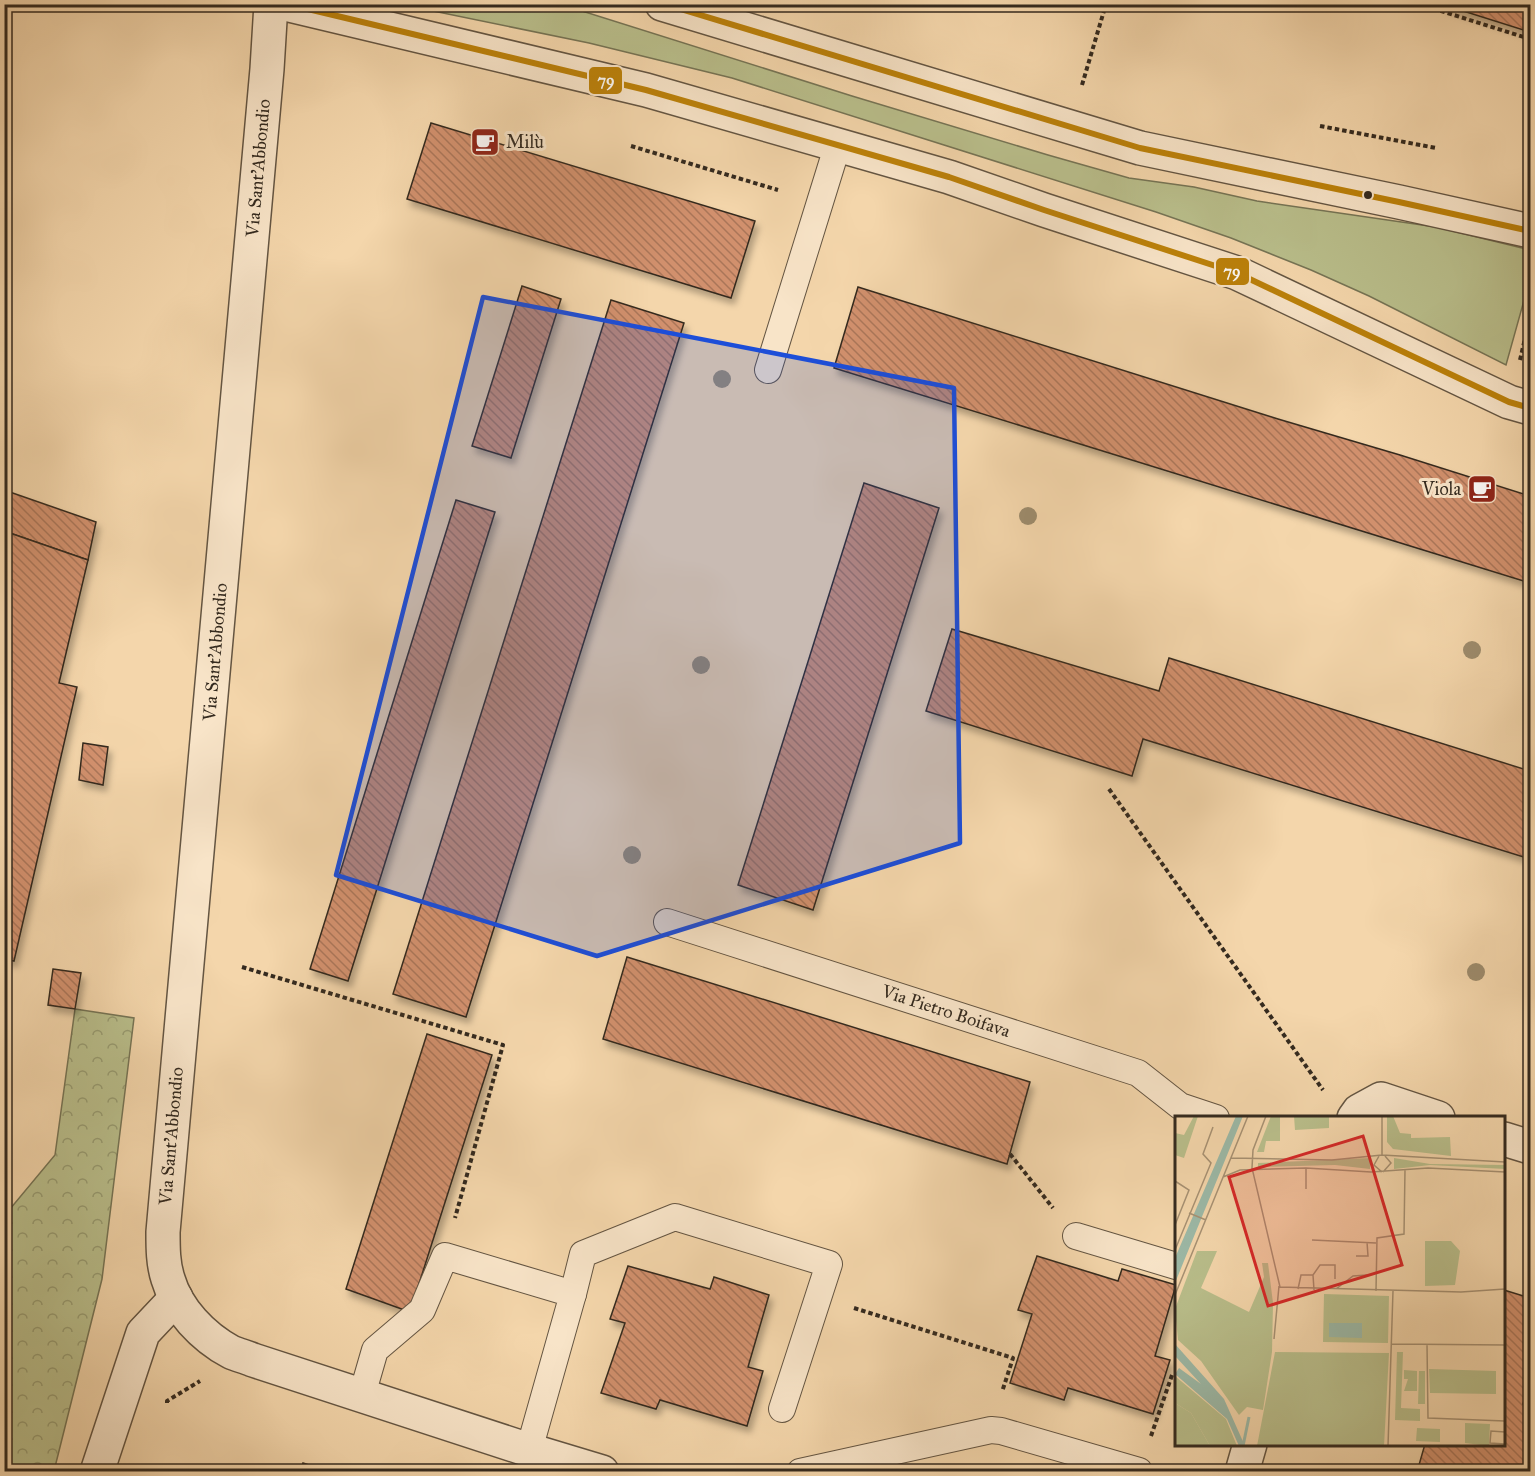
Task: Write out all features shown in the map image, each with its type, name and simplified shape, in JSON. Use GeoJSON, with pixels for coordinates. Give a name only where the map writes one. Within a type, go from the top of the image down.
{"type":"FeatureCollection","features":[{"type":"Feature","properties":{"kind":"street","name":"Via Sant'Abbondio"},"geometry":{"type":"LineString","coordinates":[[271,4],[268,60],[163,1232],[163,1257],[168,1279],[176,1298],[196,1326],[210,1339],[232,1352],[602,1472]]}},
{"type":"Feature","properties":{"kind":"street"},"geometry":{"type":"LineString","coordinates":[[285,4],[646,90],[950,177],[1237,273],[1509,402],[1530,408]]}},
{"type":"Feature","properties":{"kind":"street"},"geometry":{"type":"LineString","coordinates":[[662,4],[1140,148],[1530,231]]}},
{"type":"Feature","properties":{"kind":"street"},"geometry":{"type":"LineString","coordinates":[[1355,1116],[1359,1111],[1381,1099],[1425,1114]]}},
{"type":"Feature","properties":{"kind":"street"},"geometry":{"type":"LineString","coordinates":[[1505,1140],[1530,1148]]}},
{"type":"Feature","properties":{"kind":"street"},"geometry":{"type":"LineString","coordinates":[[97,1472],[143,1333],[176,1298]]}},
{"type":"Feature","properties":{"kind":"street"},"geometry":{"type":"LineString","coordinates":[[1242,1472],[1249,1446]]}},
{"type":"Feature","properties":{"kind":"lane"},"geometry":{"type":"LineString","coordinates":[[768,370],[838,144]]}},
{"type":"Feature","properties":{"kind":"lane","name":"Via Pietro Boifava"},"geometry":{"type":"LineString","coordinates":[[667,922],[1138,1073],[1180,1106],[1210,1116]]}},
{"type":"Feature","properties":{"kind":"lane"},"geometry":{"type":"LineString","coordinates":[[529,1450],[583,1254],[675,1217],[829,1264],[782,1409]]}},
{"type":"Feature","properties":{"kind":"lane"},"geometry":{"type":"LineString","coordinates":[[1076,1236],[1175,1266]]}},
{"type":"Feature","properties":{"kind":"lane"},"geometry":{"type":"LineString","coordinates":[[362,1395],[375,1350],[422,1310],[445,1256],[573,1294]]}},
{"type":"Feature","properties":{"kind":"lane"},"geometry":{"type":"LineString","coordinates":[[800,1472],[991,1430],[1139,1471]]}},
{"type":"Feature","properties":{"kind":"path"},"geometry":{"type":"LineString","coordinates":[[1082,85],[1106,4]]}},
{"type":"Feature","properties":{"kind":"path"},"geometry":{"type":"LineString","coordinates":[[1419,4],[1530,39]]}},
{"type":"Feature","properties":{"kind":"path"},"geometry":{"type":"LineString","coordinates":[[1320,126],[1436,148]]}},
{"type":"Feature","properties":{"kind":"path"},"geometry":{"type":"LineString","coordinates":[[631,146],[778,190]]}},
{"type":"Feature","properties":{"kind":"path"},"geometry":{"type":"LineString","coordinates":[[1520,362],[1530,317]]}},
{"type":"Feature","properties":{"kind":"path"},"geometry":{"type":"LineString","coordinates":[[1109,789],[1329,1098]]}},
{"type":"Feature","properties":{"kind":"path"},"geometry":{"type":"LineString","coordinates":[[242,967],[503,1045],[445,1256]]}},
{"type":"Feature","properties":{"kind":"path"},"geometry":{"type":"LineString","coordinates":[[1010,1154],[1076,1236]]}},
{"type":"Feature","properties":{"kind":"path"},"geometry":{"type":"LineString","coordinates":[[818,1296],[1013,1358],[991,1430]]}},
{"type":"Feature","properties":{"kind":"path"},"geometry":{"type":"LineString","coordinates":[[1139,1471],[1172,1375],[1175,1376]]}},
{"type":"Feature","properties":{"kind":"highlighted area"},"geometry":{"type":"Polygon","coordinates":[[[483,297],[954,388],[960,843],[597,956],[336,875],[483,297]]]}},
{"type":"Feature","properties":{"kind":"green space"},"geometry":{"type":"Polygon","coordinates":[[[404,5],[563,5],[852,96],[1129,178],[1194,187],[1257,201],[1436,227],[1530,250],[1530,279],[1506,365],[1369,296],[1311,270],[1231,238],[1156,212],[732,78],[589,43],[404,5]]]}},
{"type":"Feature","properties":{"kind":"green space"},"geometry":{"type":"Polygon","coordinates":[[[75,1009],[134,1018],[102,1279],[54,1471],[5,1471],[5,1215],[55,1155],[75,1009]]]}},
{"type":"Feature","properties":{"kind":"building"},"geometry":{"type":"Polygon","coordinates":[[[1441,4],[1530,4],[1530,32],[1441,4]]]}},
{"type":"Feature","properties":{"kind":"building"},"geometry":{"type":"Polygon","coordinates":[[[431,123],[755,221],[731,298],[407,199],[431,123]]]}},
{"type":"Feature","properties":{"kind":"building"},"geometry":{"type":"Polygon","coordinates":[[[522,286],[561,299],[511,458],[472,446],[522,286]]]}},
{"type":"Feature","properties":{"kind":"building"},"geometry":{"type":"Polygon","coordinates":[[[858,287],[1530,496],[1530,583],[834,368],[858,287]]]}},
{"type":"Feature","properties":{"kind":"building"},"geometry":{"type":"Polygon","coordinates":[[[611,300],[684,323],[466,1017],[393,994],[611,300]]]}},
{"type":"Feature","properties":{"kind":"building"},"geometry":{"type":"Polygon","coordinates":[[[864,483],[939,508],[813,910],[738,885],[864,483]]]}},
{"type":"Feature","properties":{"kind":"building"},"geometry":{"type":"Polygon","coordinates":[[[4,490],[96,522],[88,560],[4,531],[4,490]]]}},
{"type":"Feature","properties":{"kind":"building"},"geometry":{"type":"Polygon","coordinates":[[[456,500],[495,512],[348,981],[310,969],[456,500]]]}},
{"type":"Feature","properties":{"kind":"building"},"geometry":{"type":"Polygon","coordinates":[[[4,531],[88,560],[59,683],[77,687],[14,961],[4,959],[4,531]]]}},
{"type":"Feature","properties":{"kind":"building"},"geometry":{"type":"Polygon","coordinates":[[[952,629],[1159,691],[1169,658],[1530,771],[1530,859],[1143,739],[1132,776],[926,711],[952,629]]]}},
{"type":"Feature","properties":{"kind":"building"},"geometry":{"type":"Polygon","coordinates":[[[83,743],[108,747],[103,785],[79,780],[83,743]]]}},
{"type":"Feature","properties":{"kind":"building"},"geometry":{"type":"Polygon","coordinates":[[[627,957],[1030,1082],[1007,1164],[603,1039],[627,957]]]}},
{"type":"Feature","properties":{"kind":"building"},"geometry":{"type":"Polygon","coordinates":[[[53,969],[81,973],[75,1009],[48,1005],[53,969]]]}},
{"type":"Feature","properties":{"kind":"building"},"geometry":{"type":"Polygon","coordinates":[[[427,1034],[492,1055],[410,1312],[346,1289],[427,1034]]]}},
{"type":"Feature","properties":{"kind":"building"},"geometry":{"type":"Polygon","coordinates":[[[1037,1256],[1118,1281],[1122,1269],[1175,1285],[1155,1356],[1170,1360],[1153,1414],[1068,1388],[1064,1400],[1010,1383],[1032,1314],[1018,1310],[1037,1256]]]}},
{"type":"Feature","properties":{"kind":"building"},"geometry":{"type":"Polygon","coordinates":[[[628,1266],[710,1289],[714,1277],[769,1295],[748,1367],[763,1371],[747,1426],[660,1400],[656,1409],[601,1393],[625,1323],[610,1319],[628,1266]]]}},
{"type":"Feature","properties":{"kind":"building"},"geometry":{"type":"Polygon","coordinates":[[[1505,1290],[1530,1298],[1530,1379],[1523,1404],[1530,1406],[1530,1472],[1417,1472],[1424,1446],[1505,1446],[1505,1290]]]}},
{"type":"Feature","properties":{"kind":"building"},"geometry":{"type":"Polygon","coordinates":[[[303,1463],[330,1472],[300,1472],[303,1463]]]}},
{"type":"Feature","properties":{"kind":"transit line","name":"79"},"geometry":{"type":"LineString","coordinates":[[287,4],[646,90],[949,177],[1237,273],[1509,402],[1530,408]]}},
{"type":"Feature","properties":{"kind":"transit line","name":"79"},"geometry":{"type":"LineString","coordinates":[[664,4],[1140,148],[1530,231]]}},
{"type":"Feature","properties":{"kind":"place","name":"Milù"},"geometry":{"type":"Point","coordinates":[485,142]}},
{"type":"Feature","properties":{"kind":"place","name":"Viola"},"geometry":{"type":"Point","coordinates":[1482,489]}}]}
